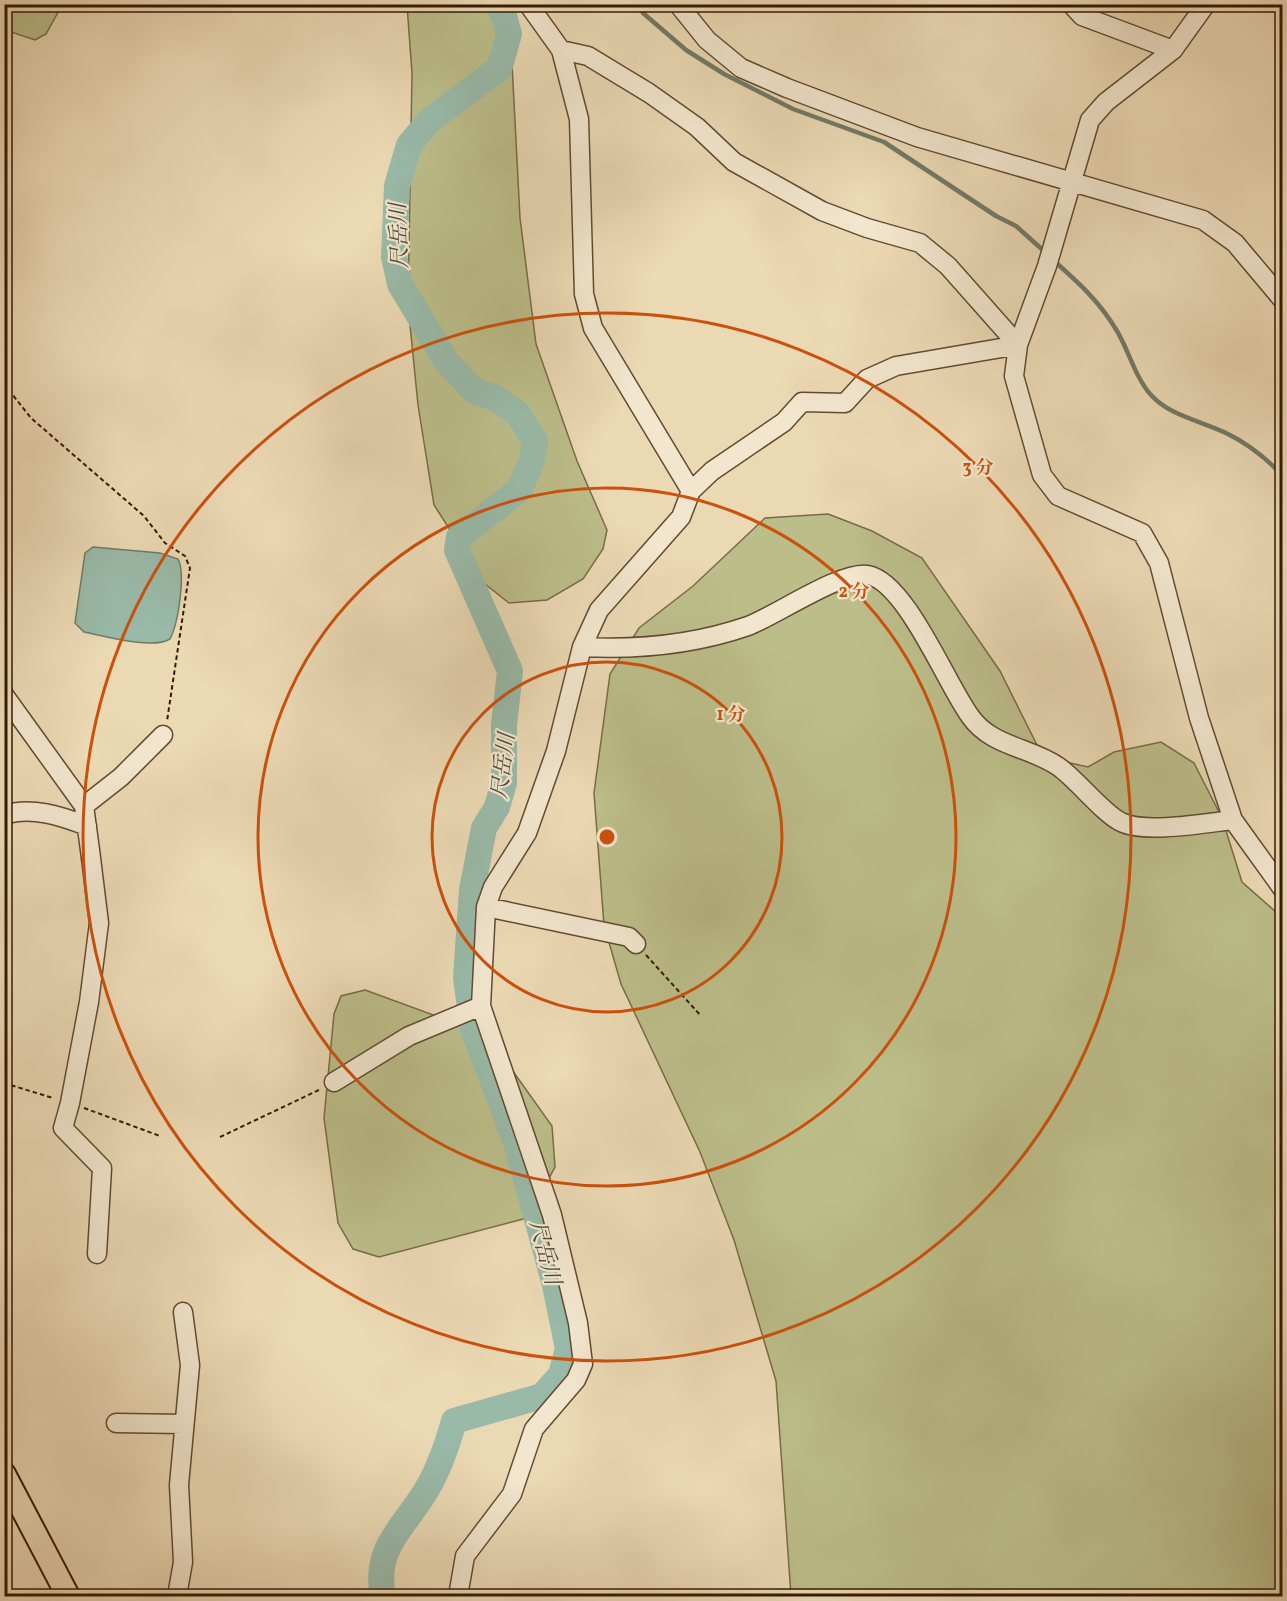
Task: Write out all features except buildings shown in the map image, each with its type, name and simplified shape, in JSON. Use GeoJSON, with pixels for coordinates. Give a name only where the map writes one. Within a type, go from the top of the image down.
{"type":"FeatureCollection","features":[{"type":"Feature","properties":{"kind":"main road"},"geometry":{"type":"LineString","coordinates":[[4,1474],[61,1592]]}},
{"type":"Feature","properties":{"kind":"street"},"geometry":{"type":"LineString","coordinates":[[528,4],[561,50],[579,119],[584,294],[593,328],[691,491]]}},
{"type":"Feature","properties":{"kind":"street"},"geometry":{"type":"LineString","coordinates":[[678,4],[707,40],[741,68],[777,84],[917,137],[1203,220],[1235,243],[1282,299]]}},
{"type":"Feature","properties":{"kind":"street"},"geometry":{"type":"LineString","coordinates":[[1071,4],[1082,16],[1173,50]]}},
{"type":"Feature","properties":{"kind":"street"},"geometry":{"type":"LineString","coordinates":[[1206,4],[1173,50],[1106,102],[1090,120],[1047,267],[1018,345],[1014,376],[1042,475],[1058,496],[1142,533],[1159,563],[1198,718],[1233,820],[1282,888]]}},
{"type":"Feature","properties":{"kind":"street"},"geometry":{"type":"LineString","coordinates":[[561,50],[588,56],[649,93],[697,127],[734,162],[822,211],[867,228],[920,243],[948,266],[1018,345]]}},
{"type":"Feature","properties":{"kind":"street"},"geometry":{"type":"LineString","coordinates":[[458,1596],[465,1556],[512,1494],[534,1429],[576,1380],[583,1364],[578,1323],[552,1215],[481,1006],[486,907],[492,887],[527,833],[556,751],[582,648],[599,610],[681,518],[691,491],[712,471],[784,422],[802,402],[845,403],[867,379],[896,366],[1018,345]]}},
{"type":"Feature","properties":{"kind":"street"},"geometry":{"type":"LineString","coordinates":[[582,648],[633,650],[705,639],[750,625],[845,578],[868,574],[887,584],[908,609],[971,718],[995,739],[1058,766],[1121,822],[1173,827],[1233,820]]}},
{"type":"Feature","properties":{"kind":"street"},"geometry":{"type":"LineString","coordinates":[[4,695],[84,806],[99,923],[88,1002],[70,1103],[63,1128],[102,1168],[97,1254]]}},
{"type":"Feature","properties":{"kind":"street"},"geometry":{"type":"LineString","coordinates":[[84,806],[121,777],[163,735]]}},
{"type":"Feature","properties":{"kind":"street"},"geometry":{"type":"LineString","coordinates":[[4,815],[18,811],[36,812],[87,826]]}},
{"type":"Feature","properties":{"kind":"street"},"geometry":{"type":"LineString","coordinates":[[486,907],[632,941]]}},
{"type":"Feature","properties":{"kind":"street"},"geometry":{"type":"LineString","coordinates":[[337,1080],[409,1036],[481,1006]]}},
{"type":"Feature","properties":{"kind":"street"},"geometry":{"type":"LineString","coordinates":[[177,1596],[183,1562],[179,1485],[190,1365],[183,1312]]}},
{"type":"Feature","properties":{"kind":"street"},"geometry":{"type":"LineString","coordinates":[[116,1423],[184,1424]]}},
{"type":"Feature","properties":{"kind":"path"},"geometry":{"type":"LineString","coordinates":[[4,384],[31,418],[144,516],[165,543],[185,556],[190,568],[172,680],[169,716],[163,735]]}},
{"type":"Feature","properties":{"kind":"path"},"geometry":{"type":"LineString","coordinates":[[632,941],[701,1016]]}},
{"type":"Feature","properties":{"kind":"path"},"geometry":{"type":"LineString","coordinates":[[220,1137],[337,1080]]}},
{"type":"Feature","properties":{"kind":"path"},"geometry":{"type":"LineString","coordinates":[[4,1083],[70,1103],[160,1136]]}},
{"type":"Feature","properties":{"kind":"green space"},"geometry":{"type":"Polygon","coordinates":[[[4,5],[62,5],[46,34],[35,40],[5,30],[4,5]]]}},
{"type":"Feature","properties":{"kind":"green space"},"geometry":{"type":"Polygon","coordinates":[[[407,5],[509,5],[520,218],[536,344],[577,461],[607,530],[603,549],[583,579],[547,600],[509,603],[485,584],[434,505],[418,405],[408,305],[412,73],[407,5]]]}},
{"type":"Feature","properties":{"kind":"green space"},"geometry":{"type":"Polygon","coordinates":[[[828,514],[872,531],[922,558],[1000,671],[1040,751],[1066,762],[1088,767],[1114,752],[1161,742],[1194,763],[1222,818],[1242,882],[1276,912],[1282,911],[1282,1596],[791,1596],[776,1381],[734,1240],[700,1152],[621,984],[604,925],[594,793],[610,674],[639,628],[693,586],[765,518],[828,514]]]}},
{"type":"Feature","properties":{"kind":"green space"},"geometry":{"type":"Polygon","coordinates":[[[365,990],[458,1024],[502,1056],[552,1126],[555,1167],[527,1218],[379,1257],[353,1249],[338,1223],[324,1118],[334,1014],[341,996],[365,990]]]}},
{"type":"Feature","properties":{"kind":"shaded area"},"geometry":{"type":"Polygon","coordinates":[[[93,547],[160,553],[178,559],[181,576],[180,599],[170,639],[152,643],[128,641],[84,632],[75,623],[85,553],[93,547]]]}},
{"type":"Feature","properties":{"kind":"waterway","name":"尺岳川"},"geometry":{"type":"LineString","coordinates":[[383,1596],[381,1579],[387,1551],[393,1538],[432,1481],[454,1421],[542,1396],[561,1375],[568,1349],[555,1285],[516,1142],[473,1029],[466,978],[472,890],[484,828],[497,807],[504,783],[504,725],[510,671],[457,550],[459,537],[519,490],[531,463],[535,441],[518,414],[496,398],[474,391],[446,361],[400,284],[394,257],[397,186],[409,145],[430,120],[499,69],[509,34],[504,16],[497,4]]}},
{"type":"Feature","properties":{"kind":"waterway"},"geometry":{"type":"LineString","coordinates":[[638,4],[643,13],[686,50],[724,74],[793,109],[884,142],[996,216],[1016,226],[1045,252]]}},
{"type":"Feature","properties":{"kind":"waterway"},"geometry":{"type":"LineString","coordinates":[[1053,260],[1080,284],[1103,311],[1117,331],[1145,388],[1151,395],[1168,409],[1218,429],[1243,443],[1264,457],[1282,475]]}}]}
